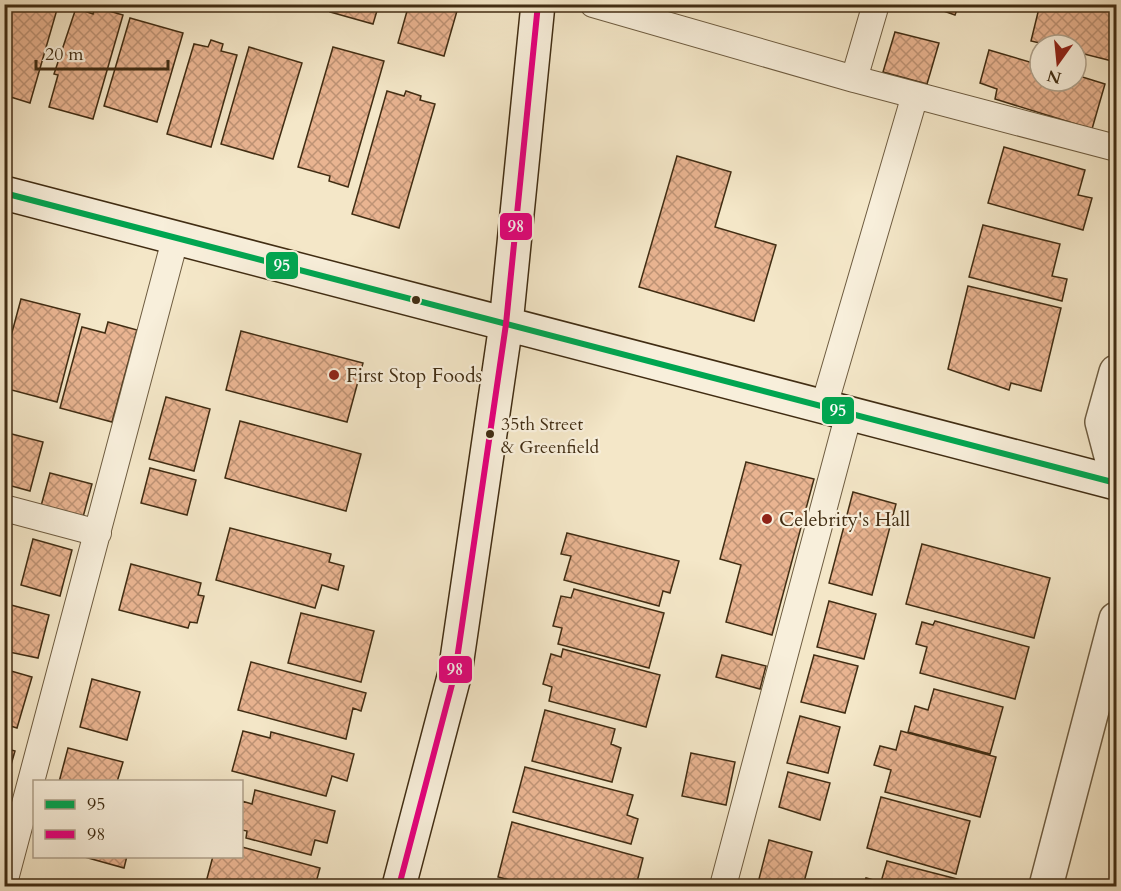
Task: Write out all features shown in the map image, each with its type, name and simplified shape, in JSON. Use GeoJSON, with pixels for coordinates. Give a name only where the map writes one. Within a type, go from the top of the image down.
{"type":"FeatureCollection","features":[{"type":"Feature","properties":{"kind":"main road"},"geometry":{"type":"LineString","coordinates":[[399,886],[455,673],[506,324],[538,4]]}},
{"type":"Feature","properties":{"kind":"main road"},"geometry":{"type":"LineString","coordinates":[[4,193],[1116,483]]}},
{"type":"Feature","properties":{"kind":"main road"},"geometry":{"type":"LineString","coordinates":[[1116,372],[1102,422],[1116,475]]}},
{"type":"Feature","properties":{"kind":"main road"},"geometry":{"type":"LineString","coordinates":[[1046,886],[1116,619]]}},
{"type":"Feature","properties":{"kind":"lane"},"geometry":{"type":"LineString","coordinates":[[593,4],[854,79],[1116,148]]}},
{"type":"Feature","properties":{"kind":"lane"},"geometry":{"type":"LineString","coordinates":[[854,79],[876,4]]}},
{"type":"Feature","properties":{"kind":"lane"},"geometry":{"type":"LineString","coordinates":[[723,886],[836,410],[915,95]]}},
{"type":"Feature","properties":{"kind":"lane"},"geometry":{"type":"LineString","coordinates":[[4,883],[176,237]]}},
{"type":"Feature","properties":{"kind":"lane"},"geometry":{"type":"LineString","coordinates":[[4,508],[98,533]]}},
{"type":"Feature","properties":{"kind":"building"},"geometry":{"type":"Polygon","coordinates":[[[4,4],[58,6],[30,103],[4,95],[4,4]]]}},
{"type":"Feature","properties":{"kind":"building"},"geometry":{"type":"Polygon","coordinates":[[[332,4],[379,4],[373,24],[330,12],[332,4]]]}},
{"type":"Feature","properties":{"kind":"building"},"geometry":{"type":"Polygon","coordinates":[[[409,4],[459,4],[444,56],[398,43],[409,4]]]}},
{"type":"Feature","properties":{"kind":"building"},"geometry":{"type":"Polygon","coordinates":[[[924,4],[959,4],[955,15],[924,4]]]}},
{"type":"Feature","properties":{"kind":"building"},"geometry":{"type":"Polygon","coordinates":[[[1040,4],[1116,5],[1116,62],[1088,55],[1088,33],[1033,33],[1040,4]]]}},
{"type":"Feature","properties":{"kind":"building"},"geometry":{"type":"Polygon","coordinates":[[[95,7],[123,15],[93,119],[49,107],[58,75],[54,74],[76,8],[93,14],[95,7]]]}},
{"type":"Feature","properties":{"kind":"building"},"geometry":{"type":"Polygon","coordinates":[[[130,18],[183,33],[157,122],[104,106],[130,18]]]}},
{"type":"Feature","properties":{"kind":"building"},"geometry":{"type":"Polygon","coordinates":[[[895,32],[939,43],[927,84],[883,72],[895,32]]]}},
{"type":"Feature","properties":{"kind":"building"},"geometry":{"type":"Polygon","coordinates":[[[211,40],[223,44],[221,51],[237,55],[211,147],[167,134],[194,44],[208,47],[211,40]]]}},
{"type":"Feature","properties":{"kind":"building"},"geometry":{"type":"Polygon","coordinates":[[[249,47],[302,63],[273,159],[221,144],[249,47]]]}},
{"type":"Feature","properties":{"kind":"building"},"geometry":{"type":"Polygon","coordinates":[[[333,47],[384,61],[348,187],[329,181],[330,176],[298,167],[333,47]]]}},
{"type":"Feature","properties":{"kind":"building"},"geometry":{"type":"Polygon","coordinates":[[[989,50],[1028,61],[1028,93],[1088,93],[1088,79],[1105,84],[1092,129],[995,99],[997,89],[980,83],[989,50]]]}},
{"type":"Feature","properties":{"kind":"building"},"geometry":{"type":"Polygon","coordinates":[[[387,91],[404,96],[406,91],[421,96],[420,100],[435,104],[399,228],[352,214],[387,91]]]}},
{"type":"Feature","properties":{"kind":"building"},"geometry":{"type":"Polygon","coordinates":[[[1004,147],[1085,170],[1078,195],[1092,198],[1083,230],[988,203],[1004,147]]]}},
{"type":"Feature","properties":{"kind":"building"},"geometry":{"type":"Polygon","coordinates":[[[677,156],[731,172],[715,227],[776,245],[754,321],[639,287],[677,156]]]}},
{"type":"Feature","properties":{"kind":"building"},"geometry":{"type":"Polygon","coordinates":[[[983,225],[1060,244],[1052,276],[1067,279],[1062,301],[969,277],[983,225]]]}},
{"type":"Feature","properties":{"kind":"building"},"geometry":{"type":"Polygon","coordinates":[[[968,286],[1061,308],[1041,391],[1011,383],[1009,390],[948,369],[968,286]]]}},
{"type":"Feature","properties":{"kind":"building"},"geometry":{"type":"Polygon","coordinates":[[[21,299],[80,314],[57,402],[4,388],[4,362],[21,299]]]}},
{"type":"Feature","properties":{"kind":"building"},"geometry":{"type":"Polygon","coordinates":[[[108,322],[137,330],[112,422],[60,408],[82,327],[105,333],[108,322]]]}},
{"type":"Feature","properties":{"kind":"building"},"geometry":{"type":"Polygon","coordinates":[[[241,331],[363,363],[347,422],[226,390],[241,331]]]}},
{"type":"Feature","properties":{"kind":"building"},"geometry":{"type":"Polygon","coordinates":[[[166,397],[210,409],[194,471],[149,459],[166,397]]]}},
{"type":"Feature","properties":{"kind":"building"},"geometry":{"type":"Polygon","coordinates":[[[240,421],[361,454],[346,511],[225,478],[240,421]]]}},
{"type":"Feature","properties":{"kind":"building"},"geometry":{"type":"Polygon","coordinates":[[[4,432],[43,442],[30,491],[4,484],[4,432]]]}},
{"type":"Feature","properties":{"kind":"building","name":"Celebrity's Hall"},"geometry":{"type":"Polygon","coordinates":[[[746,462],[814,479],[772,635],[726,622],[741,565],[720,559],[746,462]]]}},
{"type":"Feature","properties":{"kind":"building"},"geometry":{"type":"Polygon","coordinates":[[[150,468],[196,480],[187,515],[141,503],[150,468]]]}},
{"type":"Feature","properties":{"kind":"building"},"geometry":{"type":"Polygon","coordinates":[[[50,473],[92,484],[83,517],[41,506],[50,473]]]}},
{"type":"Feature","properties":{"kind":"building"},"geometry":{"type":"Polygon","coordinates":[[[853,492],[896,504],[872,595],[829,583],[853,492]]]}},
{"type":"Feature","properties":{"kind":"building"},"geometry":{"type":"Polygon","coordinates":[[[230,528],[331,554],[329,562],[344,566],[338,590],[322,585],[315,608],[216,580],[230,528]]]}},
{"type":"Feature","properties":{"kind":"building"},"geometry":{"type":"Polygon","coordinates":[[[567,533],[679,561],[670,593],[663,591],[659,606],[564,580],[571,556],[561,554],[567,533]]]}},
{"type":"Feature","properties":{"kind":"building"},"geometry":{"type":"Polygon","coordinates":[[[33,539],[72,550],[60,596],[21,585],[33,539]]]}},
{"type":"Feature","properties":{"kind":"building"},"geometry":{"type":"Polygon","coordinates":[[[922,544],[1050,578],[1034,638],[906,604],[922,544]]]}},
{"type":"Feature","properties":{"kind":"building"},"geometry":{"type":"Polygon","coordinates":[[[131,564],[201,583],[198,595],[204,596],[197,623],[190,622],[188,628],[119,610],[131,564]]]}},
{"type":"Feature","properties":{"kind":"building"},"geometry":{"type":"Polygon","coordinates":[[[574,589],[664,613],[649,668],[558,644],[562,628],[553,626],[561,596],[571,598],[574,589]]]}},
{"type":"Feature","properties":{"kind":"building"},"geometry":{"type":"Polygon","coordinates":[[[829,601],[876,614],[864,659],[817,647],[829,601]]]}},
{"type":"Feature","properties":{"kind":"building"},"geometry":{"type":"Polygon","coordinates":[[[11,605],[49,615],[38,658],[4,651],[4,631],[11,605]]]}},
{"type":"Feature","properties":{"kind":"building"},"geometry":{"type":"Polygon","coordinates":[[[301,613],[374,631],[361,682],[288,663],[301,613]]]}},
{"type":"Feature","properties":{"kind":"building"},"geometry":{"type":"Polygon","coordinates":[[[935,621],[1029,647],[1015,699],[920,673],[927,647],[916,644],[922,622],[933,625],[935,621]]]}},
{"type":"Feature","properties":{"kind":"building"},"geometry":{"type":"Polygon","coordinates":[[[563,649],[660,675],[646,727],[549,701],[552,687],[543,684],[551,654],[561,657],[563,649]]]}},
{"type":"Feature","properties":{"kind":"building"},"geometry":{"type":"Polygon","coordinates":[[[722,655],[766,666],[760,689],[716,677],[722,655]]]}},
{"type":"Feature","properties":{"kind":"building"},"geometry":{"type":"Polygon","coordinates":[[[814,655],[858,666],[845,713],[801,702],[814,655]]]}},
{"type":"Feature","properties":{"kind":"building"},"geometry":{"type":"Polygon","coordinates":[[[251,662],[366,693],[361,711],[353,708],[346,739],[238,710],[251,662]]]}},
{"type":"Feature","properties":{"kind":"building"},"geometry":{"type":"Polygon","coordinates":[[[4,669],[32,677],[17,728],[4,724],[4,669]]]}},
{"type":"Feature","properties":{"kind":"building"},"geometry":{"type":"Polygon","coordinates":[[[92,679],[140,692],[127,740],[80,727],[92,679]]]}},
{"type":"Feature","properties":{"kind":"building"},"geometry":{"type":"Polygon","coordinates":[[[934,689],[1003,707],[990,754],[908,732],[915,706],[928,710],[934,689]]]}},
{"type":"Feature","properties":{"kind":"building"},"geometry":{"type":"Polygon","coordinates":[[[545,710],[615,729],[611,744],[621,748],[612,782],[532,761],[545,710]]]}},
{"type":"Feature","properties":{"kind":"building"},"geometry":{"type":"Polygon","coordinates":[[[800,716],[840,727],[828,773],[787,763],[800,716]]]}},
{"type":"Feature","properties":{"kind":"building"},"geometry":{"type":"Polygon","coordinates":[[[243,731],[270,738],[271,732],[354,754],[347,781],[332,776],[326,796],[232,771],[243,731]]]}},
{"type":"Feature","properties":{"kind":"building"},"geometry":{"type":"Polygon","coordinates":[[[901,731],[996,757],[980,817],[885,792],[891,770],[874,765],[880,746],[896,750],[901,731]]]}},
{"type":"Feature","properties":{"kind":"building"},"geometry":{"type":"Polygon","coordinates":[[[4,748],[15,751],[4,789],[4,748]]]}},
{"type":"Feature","properties":{"kind":"building"},"geometry":{"type":"Polygon","coordinates":[[[68,748],[123,762],[118,780],[60,780],[68,748]]]}},
{"type":"Feature","properties":{"kind":"building"},"geometry":{"type":"Polygon","coordinates":[[[691,753],[735,762],[726,805],[682,796],[691,753]]]}},
{"type":"Feature","properties":{"kind":"building"},"geometry":{"type":"Polygon","coordinates":[[[525,767],[633,795],[627,815],[638,819],[631,844],[513,812],[525,767]]]}},
{"type":"Feature","properties":{"kind":"building"},"geometry":{"type":"Polygon","coordinates":[[[788,772],[830,783],[820,820],[779,807],[788,772]]]}},
{"type":"Feature","properties":{"kind":"building"},"geometry":{"type":"Polygon","coordinates":[[[255,790],[335,811],[327,843],[315,840],[311,855],[246,838],[247,831],[243,830],[243,801],[252,804],[255,790]]]}},
{"type":"Feature","properties":{"kind":"building"},"geometry":{"type":"Polygon","coordinates":[[[881,797],[970,821],[956,874],[867,848],[881,797]]]}},
{"type":"Feature","properties":{"kind":"building"},"geometry":{"type":"Polygon","coordinates":[[[512,822],[643,858],[636,886],[625,883],[624,886],[533,886],[498,877],[512,822]]]}},
{"type":"Feature","properties":{"kind":"building"},"geometry":{"type":"Polygon","coordinates":[[[769,840],[812,852],[803,886],[783,886],[759,879],[769,840]]]}},
{"type":"Feature","properties":{"kind":"building"},"geometry":{"type":"Polygon","coordinates":[[[243,847],[320,868],[315,886],[205,886],[212,858],[243,858],[243,847]]]}},
{"type":"Feature","properties":{"kind":"building"},"geometry":{"type":"Polygon","coordinates":[[[88,858],[126,858],[124,868],[88,858]]]}},
{"type":"Feature","properties":{"kind":"building"},"geometry":{"type":"Polygon","coordinates":[[[887,861],[965,881],[963,886],[863,886],[866,878],[881,882],[887,861]]]}},
{"type":"Feature","properties":{"kind":"transit line","name":"98"},"geometry":{"type":"LineString","coordinates":[[399,886],[455,673],[506,324],[538,4]]}},
{"type":"Feature","properties":{"kind":"transit line","name":"95"},"geometry":{"type":"LineString","coordinates":[[4,193],[1116,483]]}},
{"type":"Feature","properties":{"kind":"place","name":"First Stop Foods"},"geometry":{"type":"Point","coordinates":[334,375]}},
{"type":"Feature","properties":{"kind":"place","name":"35th Street & Greenfield"},"geometry":{"type":"Point","coordinates":[490,434]}},
{"type":"Feature","properties":{"kind":"place","name":"Celebrity's Hall"},"geometry":{"type":"Point","coordinates":[767,519]}}]}
